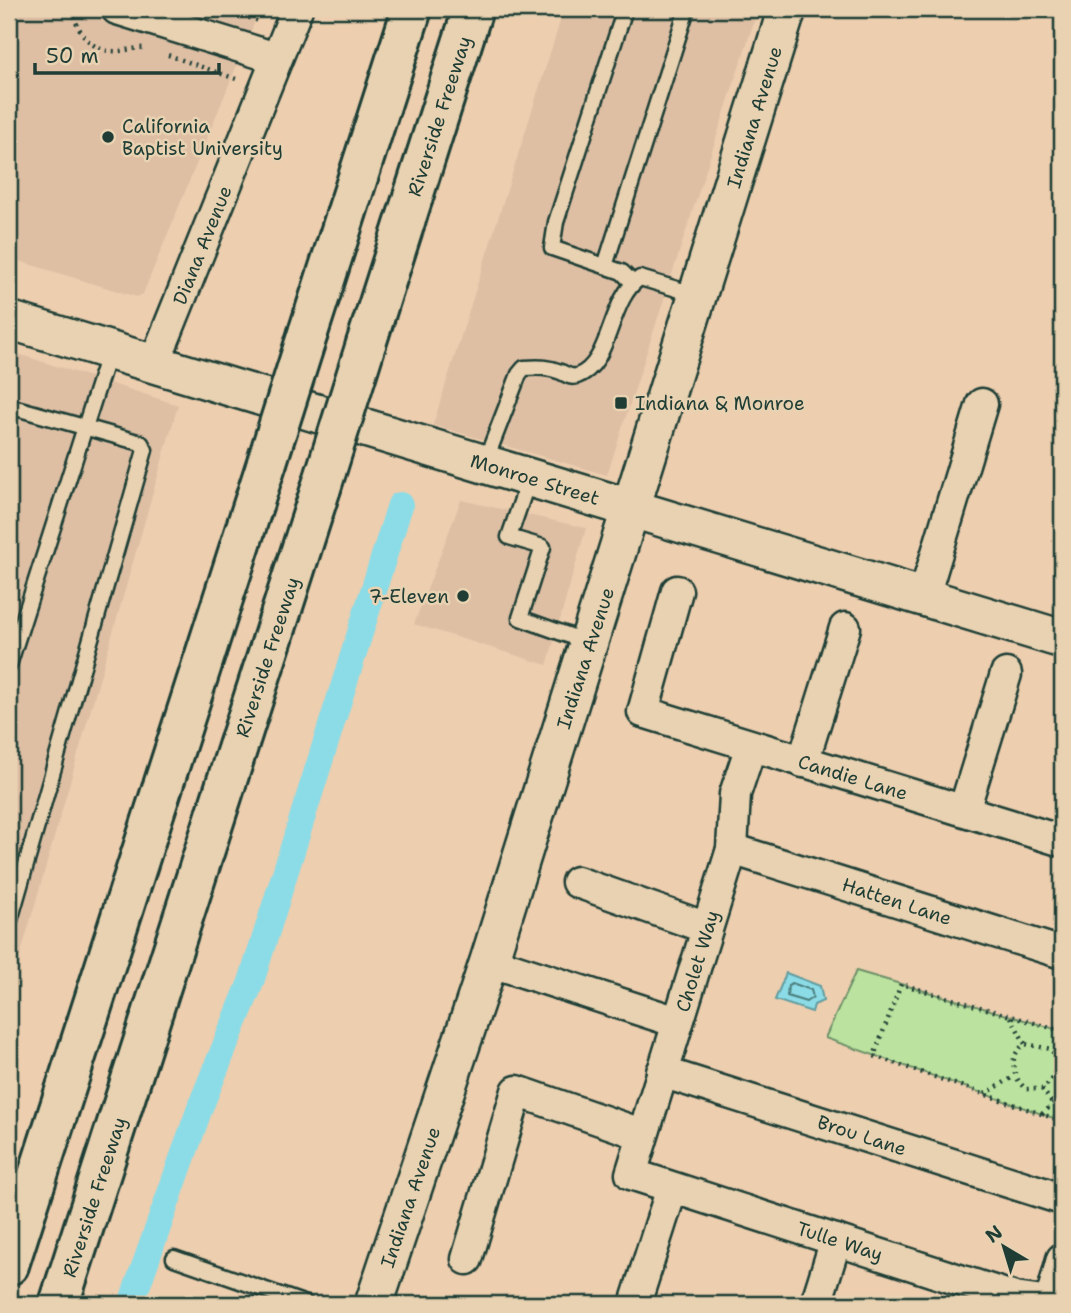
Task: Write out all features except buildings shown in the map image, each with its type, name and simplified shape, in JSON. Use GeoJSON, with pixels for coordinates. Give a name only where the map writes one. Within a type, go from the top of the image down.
{"type":"FeatureCollection","features":[{"type":"Feature","properties":{"kind":"highway"},"geometry":{"type":"LineString","coordinates":[[9,1265],[412,9]]}},
{"type":"Feature","properties":{"kind":"highway","name":"Riverside Freeway"},"geometry":{"type":"LineString","coordinates":[[59,1304],[473,9]]}},
{"type":"Feature","properties":{"kind":"street"},"geometry":{"type":"LineString","coordinates":[[117,9],[276,58]]}},
{"type":"Feature","properties":{"kind":"street","name":"Diana Avenue"},"geometry":{"type":"LineString","coordinates":[[154,364],[297,9]]}},
{"type":"Feature","properties":{"kind":"street","name":"Indiana Avenue"},"geometry":{"type":"LineString","coordinates":[[374,1304],[489,961],[700,295],[780,12]]}},
{"type":"Feature","properties":{"kind":"street","name":"Monroe Street"},"geometry":{"type":"LineString","coordinates":[[9,320],[109,352],[189,372],[1062,639]]}},
{"type":"Feature","properties":{"kind":"street"},"geometry":{"type":"LineString","coordinates":[[924,596],[982,404]]}},
{"type":"Feature","properties":{"kind":"street","name":"Candie Lane"},"geometry":{"type":"LineString","coordinates":[[677,591],[643,712],[1062,841]]}},
{"type":"Feature","properties":{"kind":"street"},"geometry":{"type":"LineString","coordinates":[[803,762],[845,628]]}},
{"type":"Feature","properties":{"kind":"street"},"geometry":{"type":"LineString","coordinates":[[964,810],[1006,674]]}},
{"type":"Feature","properties":{"kind":"street","name":"Cholet Way"},"geometry":{"type":"LineString","coordinates":[[631,1174],[641,1134],[732,849],[735,794],[751,746]]}},
{"type":"Feature","properties":{"kind":"street","name":"Hatten Lane"},"geometry":{"type":"LineString","coordinates":[[732,849],[1062,953]]}},
{"type":"Feature","properties":{"kind":"street"},"geometry":{"type":"LineString","coordinates":[[577,882],[707,928]]}},
{"type":"Feature","properties":{"kind":"street"},"geometry":{"type":"LineString","coordinates":[[489,961],[677,1022]]}},
{"type":"Feature","properties":{"kind":"street","name":"Brou Lane"},"geometry":{"type":"LineString","coordinates":[[662,1072],[1062,1199]]}},
{"type":"Feature","properties":{"kind":"street"},"geometry":{"type":"LineString","coordinates":[[467,1259],[517,1091],[641,1134]]}},
{"type":"Feature","properties":{"kind":"street","name":"Tulle Way"},"geometry":{"type":"LineString","coordinates":[[631,1174],[1014,1301],[1049,1303]]}},
{"type":"Feature","properties":{"kind":"street"},"geometry":{"type":"LineString","coordinates":[[635,1304],[672,1188]]}},
{"type":"Feature","properties":{"kind":"street"},"geometry":{"type":"LineString","coordinates":[[816,1304],[836,1240]]}},
{"type":"Feature","properties":{"kind":"street"},"geometry":{"type":"LineString","coordinates":[[1049,1303],[1062,1259]]}},
{"type":"Feature","properties":{"kind":"lane"},"geometry":{"type":"LineString","coordinates":[[625,9],[556,222],[552,248],[622,272],[633,283]]}},
{"type":"Feature","properties":{"kind":"lane"},"geometry":{"type":"LineString","coordinates":[[606,266],[687,9]]}},
{"type":"Feature","properties":{"kind":"lane"},"geometry":{"type":"LineString","coordinates":[[485,464],[519,374],[524,368],[547,366],[572,377],[579,375],[600,354],[621,297],[640,278],[700,295]]}},
{"type":"Feature","properties":{"kind":"lane"},"geometry":{"type":"LineString","coordinates":[[9,664],[109,352]]}},
{"type":"Feature","properties":{"kind":"lane"},"geometry":{"type":"LineString","coordinates":[[9,924],[145,450],[141,443],[86,426],[10,409]]}},
{"type":"Feature","properties":{"kind":"lane"},"geometry":{"type":"LineString","coordinates":[[529,478],[509,537],[543,547],[520,618],[590,643]]}},
{"type":"Feature","properties":{"kind":"lane"},"geometry":{"type":"LineString","coordinates":[[174,1258],[306,1304]]}},
{"type":"Feature","properties":{"kind":"path"},"geometry":{"type":"LineString","coordinates":[[73,9],[74,22],[84,36],[98,47],[110,52],[149,49]]}},
{"type":"Feature","properties":{"kind":"path"},"geometry":{"type":"LineString","coordinates":[[222,9],[259,21]]}},
{"type":"Feature","properties":{"kind":"path"},"geometry":{"type":"LineString","coordinates":[[161,53],[236,79]]}},
{"type":"Feature","properties":{"kind":"path"},"geometry":{"type":"LineString","coordinates":[[1042,1115],[1053,1104],[1061,1104],[1056,1119],[1042,1115],[874,1056],[901,984],[1062,1031]]}},
{"type":"Feature","properties":{"kind":"path"},"geometry":{"type":"LineString","coordinates":[[1010,1016],[1025,1044]]}},
{"type":"Feature","properties":{"kind":"path"},"geometry":{"type":"LineString","coordinates":[[1025,1044],[1051,1049],[1056,1056],[1055,1073],[1042,1089]]}},
{"type":"Feature","properties":{"kind":"path"},"geometry":{"type":"LineString","coordinates":[[1025,1044],[1014,1060],[1015,1076],[1026,1089],[1042,1089]]}},
{"type":"Feature","properties":{"kind":"path"},"geometry":{"type":"LineString","coordinates":[[1056,1056],[1062,1053]]}},
{"type":"Feature","properties":{"kind":"path"},"geometry":{"type":"LineString","coordinates":[[985,1094],[1015,1076]]}},
{"type":"Feature","properties":{"kind":"path"},"geometry":{"type":"LineString","coordinates":[[1042,1089],[1053,1104]]}},
{"type":"Feature","properties":{"kind":"shaded area","name":"California Baptist University"},"geometry":{"type":"Polygon","coordinates":[[[9,9],[260,9],[143,294],[137,297],[9,258],[9,9]]]}},
{"type":"Feature","properties":{"kind":"shaded area"},"geometry":{"type":"Polygon","coordinates":[[[564,9],[758,9],[607,475],[433,425],[564,9]]]}},
{"type":"Feature","properties":{"kind":"shaded area"},"geometry":{"type":"Polygon","coordinates":[[[9,351],[178,405],[9,995],[9,351]]]}},
{"type":"Feature","properties":{"kind":"shaded area"},"geometry":{"type":"Polygon","coordinates":[[[461,500],[586,528],[547,665],[414,624],[461,500]]]}},
{"type":"Feature","properties":{"kind":"green space"},"geometry":{"type":"Polygon","coordinates":[[[856,971],[1062,1031],[1062,1102],[1056,1119],[825,1038],[856,971]]]}},
{"type":"Feature","properties":{"kind":"water"},"geometry":{"type":"Polygon","coordinates":[[[786,973],[820,986],[823,1001],[814,1005],[812,1012],[775,1000],[786,973]]]}},
{"type":"Feature","properties":{"kind":"waterway"},"geometry":{"type":"LineString","coordinates":[[131,1304],[201,1105],[251,982],[400,505]]}},
{"type":"Feature","properties":{"kind":"place","name":"California Baptist University"},"geometry":{"type":"Point","coordinates":[108,137]}},
{"type":"Feature","properties":{"kind":"place","name":"Indiana & Monroe"},"geometry":{"type":"Point","coordinates":[621,403]}},
{"type":"Feature","properties":{"kind":"place","name":"7-Eleven"},"geometry":{"type":"Point","coordinates":[463,596]}}]}
